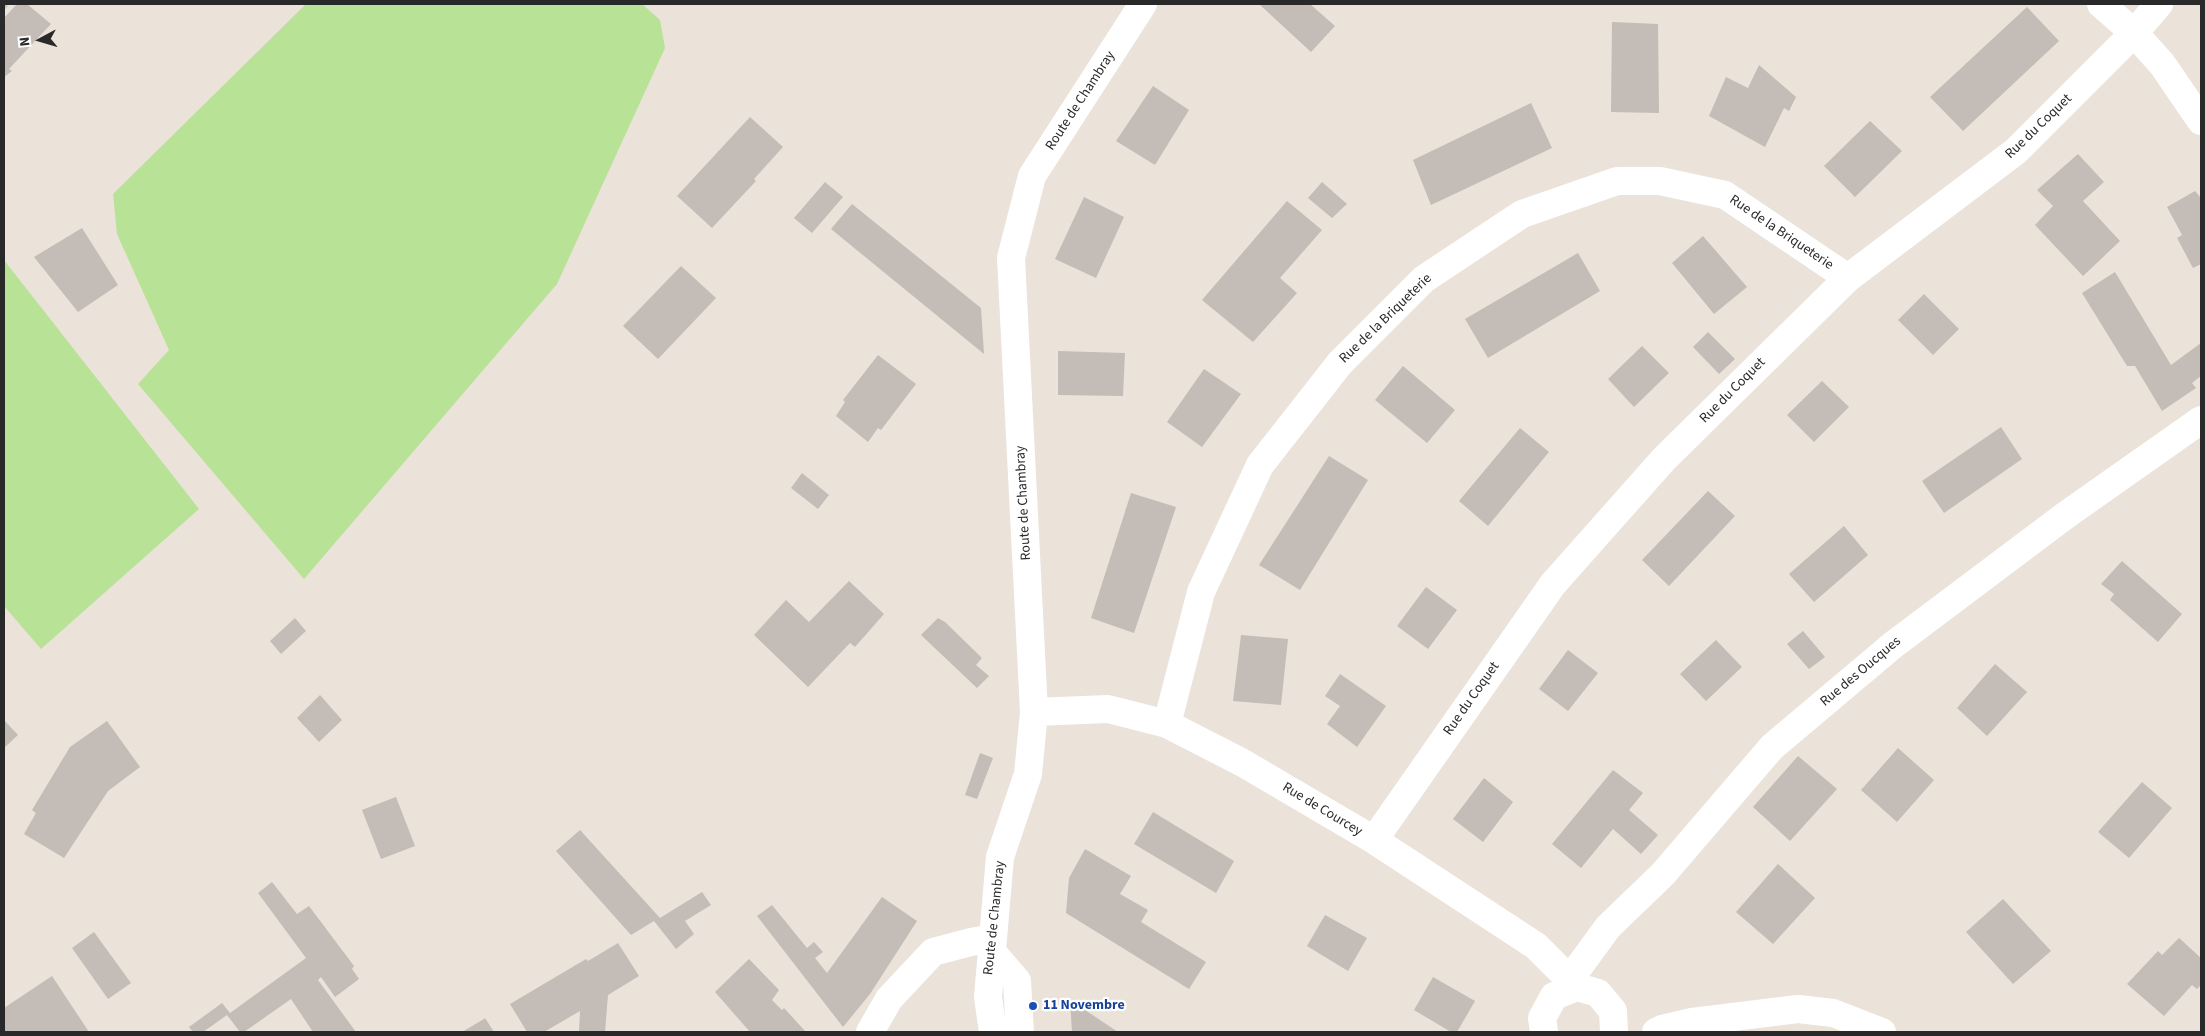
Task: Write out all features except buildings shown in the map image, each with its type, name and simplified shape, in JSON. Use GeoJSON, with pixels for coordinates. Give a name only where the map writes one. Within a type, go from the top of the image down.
{"type":"FeatureCollection","features":[{"type":"Feature","properties":{"kind":"street","name":"Route de Chambray"},"geometry":{"type":"LineString","coordinates":[[993,1032],[988,997],[1000,857],[1028,774],[1034,712],[1011,258],[1032,176],[1143,4]]}},
{"type":"Feature","properties":{"kind":"street"},"geometry":{"type":"LineString","coordinates":[[2101,4],[2134,33],[2162,64],[2201,121]]}},
{"type":"Feature","properties":{"kind":"street","name":"Rue du Coquet"},"geometry":{"type":"LineString","coordinates":[[1374,840],[1553,584],[1664,459],[1848,278],[2016,151],[2134,33],[2159,4]]}},
{"type":"Feature","properties":{"kind":"street","name":"Rue de la Briqueterie"},"geometry":{"type":"LineString","coordinates":[[1166,724],[1201,592],[1260,465],[1340,363],[1424,279],[1522,214],[1617,181],[1660,181],[1725,195],[1848,278]]}},
{"type":"Feature","properties":{"kind":"street","name":"Rue des Oucques"},"geometry":{"type":"LineString","coordinates":[[1574,983],[1608,927],[1663,874],[1772,747],[1893,645],[2066,515],[2201,420]]}},
{"type":"Feature","properties":{"kind":"street","name":"Rue de Courcey"},"geometry":{"type":"LineString","coordinates":[[1034,712],[1108,708],[1166,724],[1243,763],[1374,840],[1536,946],[1574,983]]}},
{"type":"Feature","properties":{"kind":"street"},"geometry":{"type":"LineString","coordinates":[[870,1032],[889,999],[933,952],[971,942],[992,945],[1017,981],[1020,1032]]}},
{"type":"Feature","properties":{"kind":"street"},"geometry":{"type":"LineString","coordinates":[[1539,1028],[1554,996],[1574,983],[1598,994],[1613,1022],[1634,1022],[1659,1030],[1692,1022],[1798,1009],[1833,1013],[1882,1032]]}},
{"type":"Feature","properties":{"kind":"path"},"geometry":{"type":"LineString","coordinates":[[4,8],[8,4]]}},
{"type":"Feature","properties":{"kind":"green space"},"geometry":{"type":"Polygon","coordinates":[[[306,4],[642,4],[660,20],[665,48],[557,284],[304,579],[138,384],[169,350],[117,234],[113,194],[306,4]]]}},
{"type":"Feature","properties":{"kind":"green space"},"geometry":{"type":"Polygon","coordinates":[[[4,260],[199,509],[41,649],[4,606],[4,260]]]}},
{"type":"Feature","properties":{"kind":"place","name":"11 Novembre"},"geometry":{"type":"Point","coordinates":[1033,1006]}}]}
